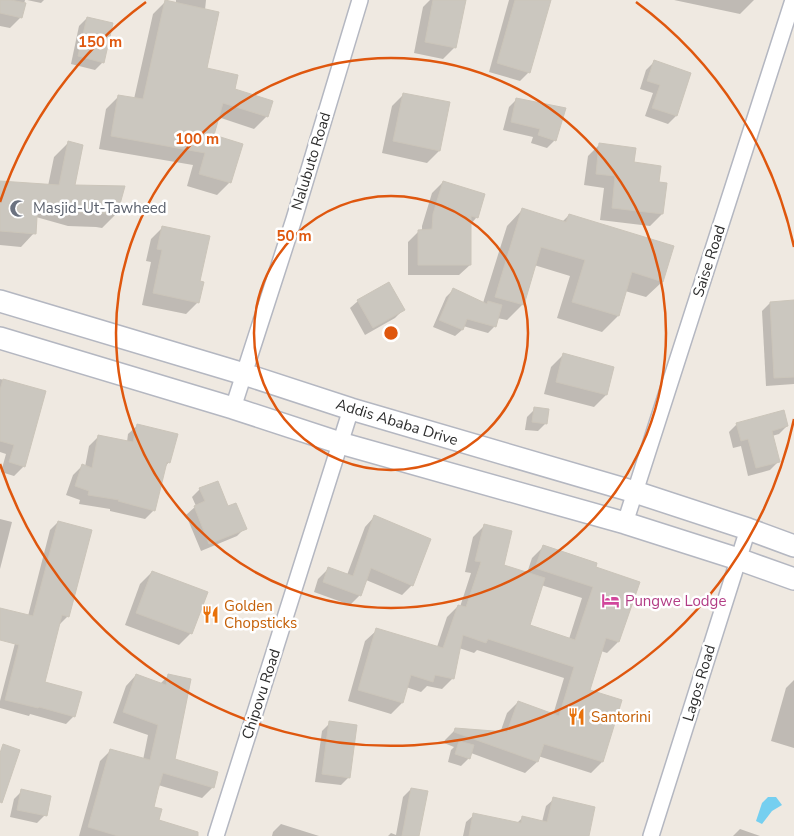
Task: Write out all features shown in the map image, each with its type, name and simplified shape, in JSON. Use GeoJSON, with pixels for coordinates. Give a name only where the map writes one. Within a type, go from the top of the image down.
{"type":"FeatureCollection","features":[{"type":"Feature","properties":{"kind":"main road","name":"Addis Ababa Drive"},"geometry":{"type":"LineString","coordinates":[[0,301],[244,374],[351,409],[635,492],[794,546]]}},
{"type":"Feature","properties":{"kind":"main road"},"geometry":{"type":"LineString","coordinates":[[0,338],[233,408],[340,443],[625,523],[794,579]]}},
{"type":"Feature","properties":{"kind":"street","name":"Nalubuto Road"},"geometry":{"type":"LineString","coordinates":[[233,408],[294,219],[360,0]]}},
{"type":"Feature","properties":{"kind":"street","name":"Saise Road"},"geometry":{"type":"LineString","coordinates":[[625,523],[793,0]]}},
{"type":"Feature","properties":{"kind":"street","name":"Chipovu Road"},"geometry":{"type":"LineString","coordinates":[[216,836],[351,409]]}},
{"type":"Feature","properties":{"kind":"street","name":"Lagos Road"},"geometry":{"type":"LineString","coordinates":[[651,836],[748,529]]}},
{"type":"Feature","properties":{"kind":"water"},"geometry":{"type":"Polygon","coordinates":[[[768,797],[776,797],[782,805],[772,811],[762,824],[756,821],[762,803],[768,797]]]}},
{"type":"Feature","properties":{"kind":"building"},"geometry":{"type":"Polygon","coordinates":[[[0,0],[26,3],[22,18],[0,13],[0,0]]]}},
{"type":"Feature","properties":{"kind":"building"},"geometry":{"type":"Polygon","coordinates":[[[165,0],[219,12],[207,68],[238,75],[235,89],[273,101],[268,117],[223,103],[214,135],[243,144],[231,183],[199,174],[205,153],[111,136],[118,95],[143,99],[165,0]]]}},
{"type":"Feature","properties":{"kind":"building"},"geometry":{"type":"Polygon","coordinates":[[[433,0],[466,0],[456,48],[425,42],[433,0]]]}},
{"type":"Feature","properties":{"kind":"building"},"geometry":{"type":"Polygon","coordinates":[[[515,0],[551,0],[530,73],[497,63],[515,0]]]}},
{"type":"Feature","properties":{"kind":"building"},"geometry":{"type":"Polygon","coordinates":[[[87,17],[113,23],[104,63],[78,56],[87,17]]]}},
{"type":"Feature","properties":{"kind":"building"},"geometry":{"type":"Polygon","coordinates":[[[654,60],[691,73],[677,116],[652,108],[660,85],[647,81],[654,60]]]}},
{"type":"Feature","properties":{"kind":"building"},"geometry":{"type":"Polygon","coordinates":[[[403,93],[450,102],[440,151],[393,141],[403,93]]]}},
{"type":"Feature","properties":{"kind":"building"},"geometry":{"type":"Polygon","coordinates":[[[516,98],[566,108],[556,141],[538,135],[540,129],[511,122],[516,98]]]}},
{"type":"Feature","properties":{"kind":"building"},"geometry":{"type":"Polygon","coordinates":[[[68,141],[83,145],[75,185],[125,186],[117,215],[110,213],[83,213],[38,200],[36,234],[0,231],[0,181],[59,185],[68,141]]]}},
{"type":"Feature","properties":{"kind":"building"},"geometry":{"type":"Polygon","coordinates":[[[599,143],[636,148],[634,162],[661,166],[659,182],[667,183],[663,214],[612,208],[615,176],[596,174],[599,143]]]}},
{"type":"Feature","properties":{"kind":"building"},"geometry":{"type":"Polygon","coordinates":[[[443,181],[485,194],[478,218],[471,216],[471,265],[418,265],[418,230],[432,229],[433,214],[443,181]]]}},
{"type":"Feature","properties":{"kind":"building"},"geometry":{"type":"Polygon","coordinates":[[[522,208],[566,222],[569,214],[674,246],[663,282],[632,272],[619,316],[572,302],[585,260],[541,247],[524,305],[495,297],[522,208]]]}},
{"type":"Feature","properties":{"kind":"building"},"geometry":{"type":"Polygon","coordinates":[[[162,226],[210,236],[200,281],[204,282],[199,303],[153,293],[162,250],[157,249],[162,226]]]}},
{"type":"Feature","properties":{"kind":"building"},"geometry":{"type":"Polygon","coordinates":[[[389,282],[405,310],[373,328],[357,300],[389,282]]]}},
{"type":"Feature","properties":{"kind":"building"},"geometry":{"type":"Polygon","coordinates":[[[453,288],[487,304],[488,301],[502,305],[496,327],[467,319],[463,330],[439,320],[453,288]]]}},
{"type":"Feature","properties":{"kind":"building"},"geometry":{"type":"Polygon","coordinates":[[[794,300],[794,377],[774,378],[770,302],[794,300]]]}},
{"type":"Feature","properties":{"kind":"building"},"geometry":{"type":"Polygon","coordinates":[[[563,353],[614,367],[607,395],[556,382],[563,353]]]}},
{"type":"Feature","properties":{"kind":"building"},"geometry":{"type":"Polygon","coordinates":[[[3,379],[46,391],[25,467],[9,462],[14,445],[0,441],[0,390],[3,379]]]}},
{"type":"Feature","properties":{"kind":"building"},"geometry":{"type":"Polygon","coordinates":[[[534,407],[549,409],[547,424],[532,422],[534,407]]]}},
{"type":"Feature","properties":{"kind":"building"},"geometry":{"type":"Polygon","coordinates":[[[784,410],[788,426],[772,431],[780,462],[756,468],[748,439],[741,441],[736,423],[784,410]]]}},
{"type":"Feature","properties":{"kind":"building"},"geometry":{"type":"Polygon","coordinates":[[[137,424],[178,434],[170,463],[167,462],[155,511],[119,500],[88,495],[89,491],[75,486],[82,464],[92,468],[98,435],[133,442],[137,424]]]}},
{"type":"Feature","properties":{"kind":"building"},"geometry":{"type":"Polygon","coordinates":[[[218,481],[228,506],[236,503],[247,529],[209,544],[194,506],[205,501],[199,488],[218,481]]]}},
{"type":"Feature","properties":{"kind":"building"},"geometry":{"type":"Polygon","coordinates":[[[374,515],[431,539],[413,586],[371,568],[361,596],[323,582],[328,567],[353,576],[374,515]]]}},
{"type":"Feature","properties":{"kind":"building"},"geometry":{"type":"Polygon","coordinates":[[[58,521],[92,530],[69,617],[62,615],[45,682],[82,692],[75,717],[5,700],[19,645],[0,640],[0,608],[33,616],[58,521]]]}},
{"type":"Feature","properties":{"kind":"building"},"geometry":{"type":"Polygon","coordinates":[[[484,524],[512,531],[504,565],[545,578],[530,625],[575,640],[593,587],[535,568],[543,545],[597,563],[596,567],[640,582],[619,642],[606,638],[590,690],[622,700],[603,762],[544,744],[538,762],[454,732],[455,728],[507,732],[518,701],[559,716],[574,667],[488,639],[486,643],[463,635],[454,679],[435,675],[433,682],[411,675],[403,703],[358,690],[376,628],[443,648],[458,605],[466,607],[481,562],[475,561],[484,524]]]}},
{"type":"Feature","properties":{"kind":"building"},"geometry":{"type":"Polygon","coordinates":[[[152,571],[208,592],[192,634],[136,613],[152,571]]]}},
{"type":"Feature","properties":{"kind":"building"},"geometry":{"type":"Polygon","coordinates":[[[136,674],[166,685],[168,674],[191,679],[175,759],[218,772],[214,788],[163,773],[154,807],[162,809],[159,820],[198,832],[198,836],[118,836],[88,827],[110,749],[150,760],[158,725],[123,712],[136,674]]]}},
{"type":"Feature","properties":{"kind":"building"},"geometry":{"type":"Polygon","coordinates":[[[329,721],[357,725],[350,778],[322,774],[329,721]]]}},
{"type":"Feature","properties":{"kind":"building"},"geometry":{"type":"Polygon","coordinates":[[[459,741],[474,745],[470,759],[455,754],[459,741]]]}},
{"type":"Feature","properties":{"kind":"building"},"geometry":{"type":"Polygon","coordinates":[[[3,744],[20,750],[2,803],[0,802],[0,753],[3,744]]]}},
{"type":"Feature","properties":{"kind":"building"},"geometry":{"type":"Polygon","coordinates":[[[411,788],[428,791],[419,836],[402,836],[411,788]]]}},
{"type":"Feature","properties":{"kind":"building"},"geometry":{"type":"Polygon","coordinates":[[[21,789],[51,796],[47,816],[17,810],[21,789]]]}},
{"type":"Feature","properties":{"kind":"building"},"geometry":{"type":"Polygon","coordinates":[[[553,797],[595,807],[589,836],[469,836],[473,813],[521,823],[522,816],[547,822],[553,797]]]}},
{"type":"Feature","properties":{"kind":"place","name":"Masjid-Ut-Tawheed"},"geometry":{"type":"Point","coordinates":[19,208]}},
{"type":"Feature","properties":{"kind":"place","name":"Pungwe Lodge"},"geometry":{"type":"Point","coordinates":[611,601]}},
{"type":"Feature","properties":{"kind":"place","name":"Golden Chopsticks"},"geometry":{"type":"Point","coordinates":[210,615]}},
{"type":"Feature","properties":{"kind":"place","name":"Santorini"},"geometry":{"type":"Point","coordinates":[577,717]}}]}
